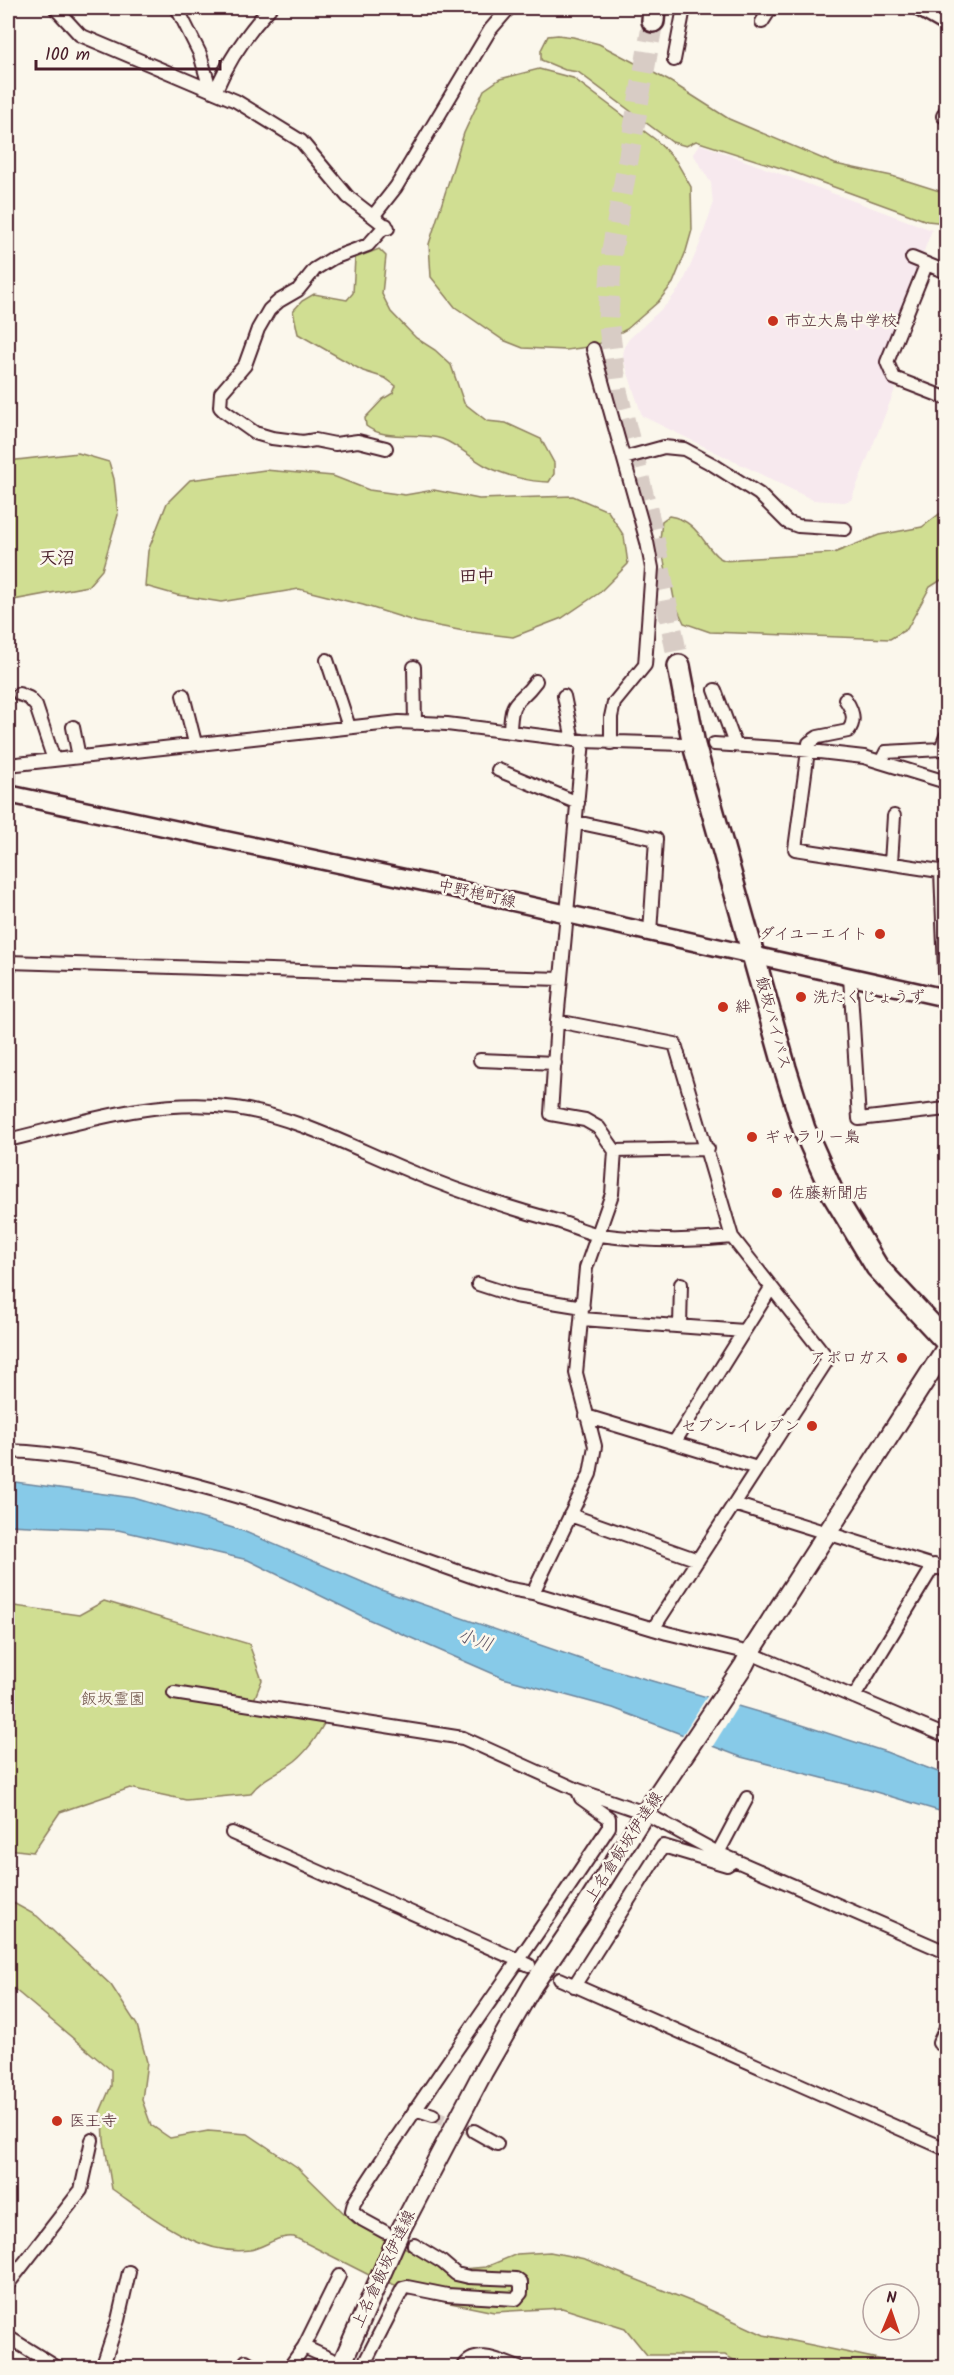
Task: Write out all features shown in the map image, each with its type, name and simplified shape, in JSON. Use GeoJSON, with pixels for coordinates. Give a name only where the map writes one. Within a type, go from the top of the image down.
{"type":"FeatureCollection","features":[{"type":"Feature","properties":{"kind":"highway","name":"飯坂バイパス"},"geometry":{"type":"LineString","coordinates":[[679,666],[694,745],[804,1130],[833,1194],[878,1267],[946,1341]]}},
{"type":"Feature","properties":{"kind":"main road"},"geometry":{"type":"LineString","coordinates":[[920,8],[945,18]]}},
{"type":"Feature","properties":{"kind":"main road","name":"中野梍町線"},"geometry":{"type":"LineString","coordinates":[[8,794],[428,883],[946,997]]}},
{"type":"Feature","properties":{"kind":"main road","name":"上名倉飯坂伊達線"},"geometry":{"type":"LineString","coordinates":[[340,2366],[401,2229],[483,2072],[533,1985],[645,1813],[689,1750],[946,1348]]}},
{"type":"Feature","properties":{"kind":"street"},"geometry":{"type":"LineString","coordinates":[[55,8],[80,35],[236,101],[301,141],[348,197],[387,227],[368,245],[333,258],[315,269],[298,290],[269,310],[258,329],[245,365],[224,389],[219,399],[220,407],[224,411],[264,436],[295,442],[315,440],[335,444],[358,441],[386,448]]}},
{"type":"Feature","properties":{"kind":"street"},"geometry":{"type":"LineString","coordinates":[[177,8],[200,54],[212,91]]}},
{"type":"Feature","properties":{"kind":"street"},"geometry":{"type":"LineString","coordinates":[[212,91],[255,24],[270,8]]}},
{"type":"Feature","properties":{"kind":"street"},"geometry":{"type":"LineString","coordinates":[[374,215],[396,187],[490,30],[509,8]]}},
{"type":"Feature","properties":{"kind":"street"},"geometry":{"type":"LineString","coordinates":[[674,60],[684,8]]}},
{"type":"Feature","properties":{"kind":"street"},"geometry":{"type":"LineString","coordinates":[[762,22],[771,8]]}},
{"type":"Feature","properties":{"kind":"street"},"geometry":{"type":"LineString","coordinates":[[912,258],[946,272]]}},
{"type":"Feature","properties":{"kind":"street"},"geometry":{"type":"LineString","coordinates":[[926,265],[887,362],[894,378],[946,398]]}},
{"type":"Feature","properties":{"kind":"street"},"geometry":{"type":"LineString","coordinates":[[593,349],[647,542],[652,568],[645,665],[614,703],[610,717],[611,743]]}},
{"type":"Feature","properties":{"kind":"street"},"geometry":{"type":"LineString","coordinates":[[624,458],[664,447],[684,449],[759,494],[787,522],[798,526],[844,529]]}},
{"type":"Feature","properties":{"kind":"street"},"geometry":{"type":"LineString","coordinates":[[327,660],[349,727]]}},
{"type":"Feature","properties":{"kind":"street"},"geometry":{"type":"LineString","coordinates":[[414,668],[415,723]]}},
{"type":"Feature","properties":{"kind":"street"},"geometry":{"type":"LineString","coordinates":[[510,732],[512,707],[515,700],[525,696],[536,681]]}},
{"type":"Feature","properties":{"kind":"street"},"geometry":{"type":"LineString","coordinates":[[715,690],[735,744]]}},
{"type":"Feature","properties":{"kind":"street"},"geometry":{"type":"LineString","coordinates":[[19,694],[29,698],[36,705],[54,760]]}},
{"type":"Feature","properties":{"kind":"street"},"geometry":{"type":"LineString","coordinates":[[183,695],[195,743]]}},
{"type":"Feature","properties":{"kind":"street"},"geometry":{"type":"LineString","coordinates":[[533,1593],[590,1474],[594,1460],[595,1446],[576,1373],[586,1268],[612,1194],[615,1150],[599,1128],[585,1120],[551,1114],[557,1021],[578,803],[578,741],[564,696]]}},
{"type":"Feature","properties":{"kind":"street"},"geometry":{"type":"LineString","coordinates":[[845,699],[851,708],[853,725],[848,731],[812,739],[807,750],[795,849],[944,871],[946,997]]}},
{"type":"Feature","properties":{"kind":"street"},"geometry":{"type":"LineString","coordinates":[[8,794],[8,765],[399,722],[578,741],[683,744]]}},
{"type":"Feature","properties":{"kind":"street"},"geometry":{"type":"LineString","coordinates":[[73,727],[79,757]]}},
{"type":"Feature","properties":{"kind":"street"},"geometry":{"type":"LineString","coordinates":[[881,762],[886,752],[941,749],[944,747],[946,736]]}},
{"type":"Feature","properties":{"kind":"street"},"geometry":{"type":"LineString","coordinates":[[714,744],[807,750],[854,756],[946,782]]}},
{"type":"Feature","properties":{"kind":"street"},"geometry":{"type":"LineString","coordinates":[[498,770],[578,803]]}},
{"type":"Feature","properties":{"kind":"street"},"geometry":{"type":"LineString","coordinates":[[891,863],[894,816]]}},
{"type":"Feature","properties":{"kind":"street"},"geometry":{"type":"LineString","coordinates":[[576,822],[656,838],[650,933]]}},
{"type":"Feature","properties":{"kind":"street"},"geometry":{"type":"LineString","coordinates":[[8,962],[561,979]]}},
{"type":"Feature","properties":{"kind":"street"},"geometry":{"type":"LineString","coordinates":[[850,977],[859,1119],[946,1109]]}},
{"type":"Feature","properties":{"kind":"street"},"geometry":{"type":"LineString","coordinates":[[557,1021],[675,1044],[708,1149],[732,1237],[828,1359],[654,1629]]}},
{"type":"Feature","properties":{"kind":"street"},"geometry":{"type":"LineString","coordinates":[[480,1060],[555,1064]]}},
{"type":"Feature","properties":{"kind":"street"},"geometry":{"type":"LineString","coordinates":[[8,1140],[149,1107],[187,1104],[238,1108],[312,1130],[448,1188],[598,1235],[674,1240],[732,1237]]}},
{"type":"Feature","properties":{"kind":"street"},"geometry":{"type":"LineString","coordinates":[[615,1150],[708,1149]]}},
{"type":"Feature","properties":{"kind":"street"},"geometry":{"type":"LineString","coordinates":[[478,1284],[582,1313],[680,1326],[744,1331]]}},
{"type":"Feature","properties":{"kind":"street"},"geometry":{"type":"LineString","coordinates":[[680,1326],[681,1284]]}},
{"type":"Feature","properties":{"kind":"street"},"geometry":{"type":"LineString","coordinates":[[674,1443],[771,1288]]}},
{"type":"Feature","properties":{"kind":"street"},"geometry":{"type":"LineString","coordinates":[[586,1416],[757,1468]]}},
{"type":"Feature","properties":{"kind":"street"},"geometry":{"type":"LineString","coordinates":[[8,1450],[76,1457],[200,1486],[309,1519],[505,1588],[533,1593],[747,1659],[854,1697],[946,1736]]}},
{"type":"Feature","properties":{"kind":"street"},"geometry":{"type":"LineString","coordinates":[[734,1504],[940,1567],[854,1697]]}},
{"type":"Feature","properties":{"kind":"street"},"geometry":{"type":"LineString","coordinates":[[570,1515],[698,1560]]}},
{"type":"Feature","properties":{"kind":"street"},"geometry":{"type":"LineString","coordinates":[[174,1694],[452,1735],[578,1790],[645,1813],[735,1860],[946,1952]]}},
{"type":"Feature","properties":{"kind":"street"},"geometry":{"type":"LineString","coordinates":[[385,2232],[352,2211],[354,2204],[455,2050],[524,1963],[609,1827],[609,1818],[581,1798],[578,1790]]}},
{"type":"Feature","properties":{"kind":"street"},"geometry":{"type":"LineString","coordinates":[[718,1852],[747,1798]]}},
{"type":"Feature","properties":{"kind":"street"},"geometry":{"type":"LineString","coordinates":[[232,1833],[524,1963]]}},
{"type":"Feature","properties":{"kind":"street"},"geometry":{"type":"LineString","coordinates":[[574,1986],[663,1846],[727,1865],[735,1860]]}},
{"type":"Feature","properties":{"kind":"street"},"geometry":{"type":"LineString","coordinates":[[560,1979],[946,2149]]}},
{"type":"Feature","properties":{"kind":"street"},"geometry":{"type":"LineString","coordinates":[[939,2043],[946,2028]]}},
{"type":"Feature","properties":{"kind":"street"},"geometry":{"type":"LineString","coordinates":[[415,2109],[433,2115]]}},
{"type":"Feature","properties":{"kind":"street"},"geometry":{"type":"LineString","coordinates":[[474,2131],[497,2144]]}},
{"type":"Feature","properties":{"kind":"street"},"geometry":{"type":"LineString","coordinates":[[8,2284],[81,2190],[92,2140]]}},
{"type":"Feature","properties":{"kind":"street"},"geometry":{"type":"LineString","coordinates":[[362,2367],[403,2288],[447,2295],[516,2299],[521,2293],[521,2283],[516,2279],[456,2274],[442,2262],[414,2245]]}},
{"type":"Feature","properties":{"kind":"street"},"geometry":{"type":"LineString","coordinates":[[102,2367],[118,2320],[129,2272]]}},
{"type":"Feature","properties":{"kind":"street"},"geometry":{"type":"LineString","coordinates":[[288,2367],[304,2347],[339,2276]]}},
{"type":"Feature","properties":{"kind":"street"},"geometry":{"type":"LineString","coordinates":[[8,2337],[58,2367]]}},
{"type":"Feature","properties":{"kind":"street"},"geometry":{"type":"LineString","coordinates":[[304,2347],[340,2366]]}},
{"type":"Feature","properties":{"kind":"street"},"geometry":{"type":"LineString","coordinates":[[463,2367],[471,2358],[480,2356],[519,2367]]}},
{"type":"Feature","properties":{"kind":"shaded area","name":"市立大鳥中学校"},"geometry":{"type":"Polygon","coordinates":[[[700,144],[932,230],[882,362],[896,387],[851,500],[844,502],[813,500],[642,416],[623,358],[624,347],[629,339],[667,304],[682,285],[699,246],[713,205],[711,183],[693,154],[700,144]]]}},
{"type":"Feature","properties":{"kind":"green space"},"geometry":{"type":"Polygon","coordinates":[[[558,35],[599,44],[671,82],[729,119],[835,164],[892,176],[946,193],[946,223],[927,221],[790,171],[696,141],[686,146],[672,142],[578,72],[565,70],[541,60],[541,50],[548,36],[558,35]]]}},
{"type":"Feature","properties":{"kind":"green space"},"geometry":{"type":"Polygon","coordinates":[[[539,69],[573,78],[656,140],[676,161],[691,187],[692,230],[673,283],[658,302],[627,329],[595,346],[566,350],[523,348],[503,340],[455,307],[431,277],[429,244],[464,133],[484,90],[500,79],[539,69]]]}},
{"type":"Feature","properties":{"kind":"green space"},"geometry":{"type":"Polygon","coordinates":[[[379,249],[386,256],[382,294],[391,312],[416,338],[435,350],[451,365],[464,403],[487,421],[506,423],[541,439],[554,463],[554,474],[549,482],[525,479],[493,469],[442,439],[383,434],[374,431],[366,426],[365,418],[383,399],[393,393],[396,386],[385,378],[363,371],[298,334],[293,311],[302,301],[314,294],[347,300],[353,293],[355,258],[379,249]]]}},
{"type":"Feature","properties":{"kind":"green space"},"geometry":{"type":"Polygon","coordinates":[[[78,453],[109,462],[114,479],[118,515],[102,570],[88,586],[8,601],[8,461],[78,453]]]}},
{"type":"Feature","properties":{"kind":"green space"},"geometry":{"type":"Polygon","coordinates":[[[265,470],[333,476],[369,490],[405,495],[434,490],[479,499],[573,496],[608,511],[624,536],[628,564],[599,593],[562,618],[513,637],[417,622],[363,605],[299,589],[221,602],[177,595],[145,586],[148,551],[167,503],[190,480],[265,470]]]}},
{"type":"Feature","properties":{"kind":"green space"},"geometry":{"type":"Polygon","coordinates":[[[946,509],[946,577],[930,587],[907,629],[890,639],[710,632],[684,623],[675,604],[660,540],[662,521],[669,516],[692,526],[712,552],[727,561],[834,553],[879,535],[922,527],[946,509]]]}},
{"type":"Feature","properties":{"kind":"green space","name":"飯坂霊園"},"geometry":{"type":"Polygon","coordinates":[[[104,1601],[249,1644],[262,1680],[254,1700],[330,1711],[316,1738],[306,1751],[266,1779],[250,1794],[186,1800],[130,1788],[60,1812],[33,1852],[8,1849],[8,1605],[79,1615],[104,1601]]]}},
{"type":"Feature","properties":{"kind":"green space"},"geometry":{"type":"Polygon","coordinates":[[[8,1900],[37,1916],[111,1985],[137,2025],[147,2062],[142,2100],[151,2125],[170,2138],[208,2131],[248,2134],[297,2167],[354,2223],[451,2270],[486,2267],[517,2254],[550,2252],[585,2259],[695,2303],[764,2335],[883,2360],[946,2367],[747,2368],[725,2355],[647,2355],[625,2328],[562,2308],[494,2312],[431,2299],[369,2275],[294,2237],[277,2239],[250,2250],[212,2247],[194,2241],[159,2222],[112,2189],[104,2140],[103,2117],[100,2112],[111,2086],[111,2070],[8,1984],[8,1900]]]}},
{"type":"Feature","properties":{"kind":"water","name":"小川"},"geometry":{"type":"Polygon","coordinates":[[[15,1482],[134,1498],[243,1531],[381,1590],[601,1666],[886,1752],[946,1775],[946,1813],[869,1790],[741,1757],[613,1708],[503,1678],[370,1620],[248,1560],[118,1530],[8,1525],[8,1483],[15,1482]]]}},
{"type":"Feature","properties":{"kind":"pier"},"geometry":{"type":"Polygon","coordinates":[[[708,1695],[739,1704],[711,1749],[681,1737],[708,1695]]]}},
{"type":"Feature","properties":{"kind":"tunnel"},"geometry":{"type":"LineString","coordinates":[[653,21],[612,250],[608,318],[617,391],[653,533],[679,666]]}},
{"type":"Feature","properties":{"kind":"tunnel"},"geometry":{"type":"LineString","coordinates":[[433,2115],[474,2131]]}},
{"type":"Feature","properties":{"kind":"place","name":"市立大鳥中学校"},"geometry":{"type":"Point","coordinates":[773,321]}},
{"type":"Feature","properties":{"kind":"place","name":"ダイユーエイト"},"geometry":{"type":"Point","coordinates":[880,934]}},
{"type":"Feature","properties":{"kind":"place","name":"洗たくじょうず"},"geometry":{"type":"Point","coordinates":[801,997]}},
{"type":"Feature","properties":{"kind":"place","name":"絆"},"geometry":{"type":"Point","coordinates":[723,1007]}},
{"type":"Feature","properties":{"kind":"place","name":"ギャラリー梟"},"geometry":{"type":"Point","coordinates":[752,1137]}},
{"type":"Feature","properties":{"kind":"place","name":"佐藤新聞店"},"geometry":{"type":"Point","coordinates":[777,1193]}},
{"type":"Feature","properties":{"kind":"place","name":"アポロガス"},"geometry":{"type":"Point","coordinates":[902,1358]}},
{"type":"Feature","properties":{"kind":"place","name":"セブン-イレブン"},"geometry":{"type":"Point","coordinates":[812,1426]}},
{"type":"Feature","properties":{"kind":"place","name":"医王寺"},"geometry":{"type":"Point","coordinates":[57,2121]}},
{"type":"Feature","properties":{"kind":"district","name":"天沼"},"geometry":{"type":"Point","coordinates":[57,559]}},
{"type":"Feature","properties":{"kind":"district","name":"田中"},"geometry":{"type":"Point","coordinates":[477,577]}}]}
